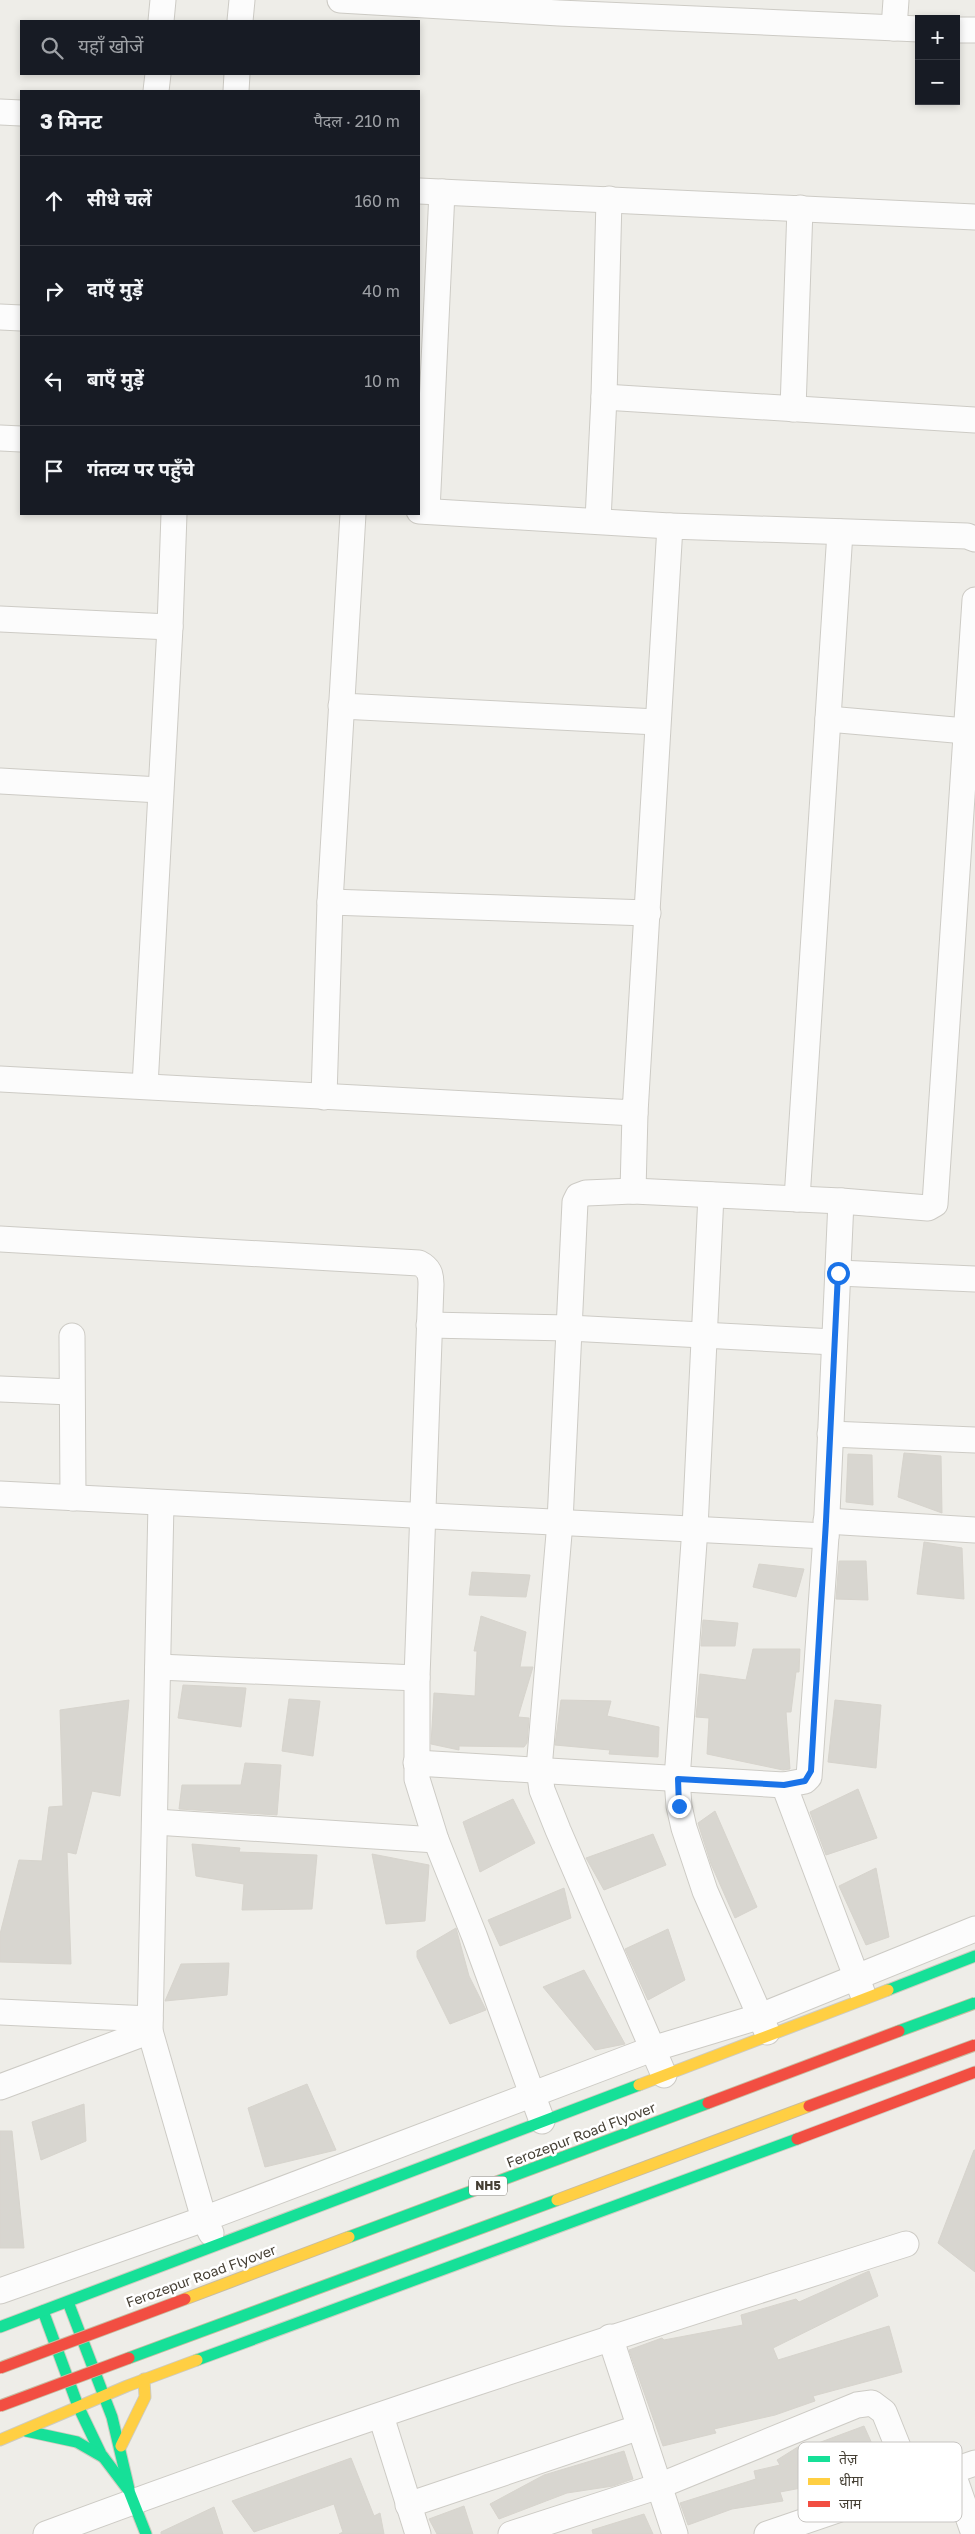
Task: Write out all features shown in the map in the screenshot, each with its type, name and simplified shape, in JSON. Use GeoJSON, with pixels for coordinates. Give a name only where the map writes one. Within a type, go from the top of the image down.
{"type":"FeatureCollection","features":[{"type":"Feature","properties":{"kind":"main road"},"geometry":{"type":"LineString","coordinates":[[861,1988],[975,1956]]}},
{"type":"Feature","properties":{"kind":"main road","name":"Ferozepur Road Flyover"},"geometry":{"type":"LineString","coordinates":[[0,2368],[975,2003]]}},
{"type":"Feature","properties":{"kind":"main road"},"geometry":{"type":"LineString","coordinates":[[0,2327],[664,2075],[764,2027]]}},
{"type":"Feature","properties":{"kind":"main road"},"geometry":{"type":"LineString","coordinates":[[0,2406],[975,2045]]}},
{"type":"Feature","properties":{"kind":"main road"},"geometry":{"type":"LineString","coordinates":[[0,2440],[144,2379],[516,2241],[763,2153],[975,2072]]}},
{"type":"Feature","properties":{"kind":"main road"},"geometry":{"type":"LineString","coordinates":[[68,2302],[121,2446],[132,2496],[146,2534]]}},
{"type":"Feature","properties":{"kind":"main road"},"geometry":{"type":"LineString","coordinates":[[43,2311],[78,2406],[103,2456],[132,2496]]}},
{"type":"Feature","properties":{"kind":"main road"},"geometry":{"type":"LineString","coordinates":[[121,2446],[145,2397],[144,2379]]}},
{"type":"Feature","properties":{"kind":"main road"},"geometry":{"type":"LineString","coordinates":[[26,2430],[77,2442],[103,2456]]}},
{"type":"Feature","properties":{"kind":"street"},"geometry":{"type":"LineString","coordinates":[[161,20],[163,0]]}},
{"type":"Feature","properties":{"kind":"street"},"geometry":{"type":"LineString","coordinates":[[240,20],[242,0]]}},
{"type":"Feature","properties":{"kind":"street"},"geometry":{"type":"LineString","coordinates":[[340,0],[706,10],[915,29]]}},
{"type":"Feature","properties":{"kind":"street"},"geometry":{"type":"LineString","coordinates":[[894,28],[896,0]]}},
{"type":"Feature","properties":{"kind":"street"},"geometry":{"type":"LineString","coordinates":[[960,30],[975,30]]}},
{"type":"Feature","properties":{"kind":"street"},"geometry":{"type":"LineString","coordinates":[[156,90],[158,75]]}},
{"type":"Feature","properties":{"kind":"street"},"geometry":{"type":"LineString","coordinates":[[236,90],[237,75]]}},
{"type":"Feature","properties":{"kind":"street"},"geometry":{"type":"LineString","coordinates":[[0,112],[20,113]]}},
{"type":"Feature","properties":{"kind":"street"},"geometry":{"type":"LineString","coordinates":[[975,217],[431,191],[423,511],[598,520],[670,526],[967,536],[975,539]]}},
{"type":"Feature","properties":{"kind":"street"},"geometry":{"type":"LineString","coordinates":[[598,520],[604,397],[609,199]]}},
{"type":"Feature","properties":{"kind":"street"},"geometry":{"type":"LineString","coordinates":[[793,409],[800,208]]}},
{"type":"Feature","properties":{"kind":"street"},"geometry":{"type":"LineString","coordinates":[[0,317],[20,318]]}},
{"type":"Feature","properties":{"kind":"street"},"geometry":{"type":"LineString","coordinates":[[604,397],[975,420]]}},
{"type":"Feature","properties":{"kind":"street"},"geometry":{"type":"LineString","coordinates":[[0,438],[20,439]]}},
{"type":"Feature","properties":{"kind":"street"},"geometry":{"type":"LineString","coordinates":[[145,1086],[170,627],[174,515]]}},
{"type":"Feature","properties":{"kind":"street"},"geometry":{"type":"LineString","coordinates":[[324,1097],[330,902],[353,515]]}},
{"type":"Feature","properties":{"kind":"street"},"geometry":{"type":"LineString","coordinates":[[633,1191],[635,1112],[670,526]]}},
{"type":"Feature","properties":{"kind":"street"},"geometry":{"type":"LineString","coordinates":[[797,1199],[840,532]]}},
{"type":"Feature","properties":{"kind":"street"},"geometry":{"type":"LineString","coordinates":[[664,2075],[558,1830],[542,1790],[538,1769],[560,1522],[575,1202],[578,1196],[586,1193],[633,1191],[841,1201],[928,1208],[935,1204],[975,600]]}},
{"type":"Feature","properties":{"kind":"street"},"geometry":{"type":"LineString","coordinates":[[0,619],[170,627]]}},
{"type":"Feature","properties":{"kind":"street"},"geometry":{"type":"LineString","coordinates":[[341,706],[657,722]]}},
{"type":"Feature","properties":{"kind":"street"},"geometry":{"type":"LineString","coordinates":[[828,719],[966,732]]}},
{"type":"Feature","properties":{"kind":"street"},"geometry":{"type":"LineString","coordinates":[[0,781],[160,790]]}},
{"type":"Feature","properties":{"kind":"street"},"geometry":{"type":"LineString","coordinates":[[330,902],[648,913]]}},
{"type":"Feature","properties":{"kind":"street"},"geometry":{"type":"LineString","coordinates":[[0,1079],[635,1112]]}},
{"type":"Feature","properties":{"kind":"street"},"geometry":{"type":"LineString","coordinates":[[711,1195],[695,1528],[678,1779],[679,1806],[699,1873],[764,2027]]}},
{"type":"Feature","properties":{"kind":"street"},"geometry":{"type":"LineString","coordinates":[[416,1763],[784,1785],[805,1781],[811,1771],[826,1529],[841,1201]]}},
{"type":"Feature","properties":{"kind":"street"},"geometry":{"type":"LineString","coordinates":[[0,1239],[419,1263],[426,1267],[431,1275],[417,1678],[416,1763],[420,1794],[542,2121]]}},
{"type":"Feature","properties":{"kind":"street"},"geometry":{"type":"LineString","coordinates":[[838,1273],[975,1279]]}},
{"type":"Feature","properties":{"kind":"street"},"geometry":{"type":"LineString","coordinates":[[430,1325],[569,1328],[834,1342]]}},
{"type":"Feature","properties":{"kind":"street"},"geometry":{"type":"LineString","coordinates":[[72,1336],[72,1498]]}},
{"type":"Feature","properties":{"kind":"street"},"geometry":{"type":"LineString","coordinates":[[0,1389],[71,1392]]}},
{"type":"Feature","properties":{"kind":"street"},"geometry":{"type":"LineString","coordinates":[[830,1434],[975,1440]]}},
{"type":"Feature","properties":{"kind":"street"},"geometry":{"type":"LineString","coordinates":[[0,1494],[695,1528],[975,1530]]}},
{"type":"Feature","properties":{"kind":"street"},"geometry":{"type":"LineString","coordinates":[[161,1503],[156,1822],[150,2025],[204,2218],[217,2246]]}},
{"type":"Feature","properties":{"kind":"street"},"geometry":{"type":"LineString","coordinates":[[158,1667],[417,1678]]}},
{"type":"Feature","properties":{"kind":"street"},"geometry":{"type":"LineString","coordinates":[[784,1785],[861,1988]]}},
{"type":"Feature","properties":{"kind":"street"},"geometry":{"type":"LineString","coordinates":[[156,1822],[436,1840]]}},
{"type":"Feature","properties":{"kind":"street"},"geometry":{"type":"LineString","coordinates":[[0,2291],[204,2218],[652,2049],[764,2027],[861,1988],[975,1929]]}},
{"type":"Feature","properties":{"kind":"street"},"geometry":{"type":"LineString","coordinates":[[0,2012],[150,2025]]}},
{"type":"Feature","properties":{"kind":"street"},"geometry":{"type":"LineString","coordinates":[[0,2088],[150,2025]]}},
{"type":"Feature","properties":{"kind":"street"},"geometry":{"type":"LineString","coordinates":[[46,2534],[132,2496],[382,2416],[610,2338],[906,2244]]}},
{"type":"Feature","properties":{"kind":"street"},"geometry":{"type":"LineString","coordinates":[[610,2338],[675,2534]]}},
{"type":"Feature","properties":{"kind":"street"},"geometry":{"type":"LineString","coordinates":[[511,2534],[659,2486],[857,2405],[872,2403],[884,2412],[896,2442]]}},
{"type":"Feature","properties":{"kind":"street"},"geometry":{"type":"LineString","coordinates":[[382,2416],[418,2534]]}},
{"type":"Feature","properties":{"kind":"street"},"geometry":{"type":"LineString","coordinates":[[408,2506],[640,2426]]}},
{"type":"Feature","properties":{"kind":"street"},"geometry":{"type":"LineString","coordinates":[[964,2466],[974,2534]]}},
{"type":"Feature","properties":{"kind":"street"},"geometry":{"type":"LineString","coordinates":[[767,2534],[812,2527],[824,2522]]}},
{"type":"Feature","properties":{"kind":"building"},"geometry":{"type":"Polygon","coordinates":[[[904,1453],[941,1456],[942,1513],[898,1497],[904,1453]]]}},
{"type":"Feature","properties":{"kind":"building"},"geometry":{"type":"Polygon","coordinates":[[[848,1454],[872,1455],[873,1505],[846,1502],[848,1454]]]}},
{"type":"Feature","properties":{"kind":"building"},"geometry":{"type":"Polygon","coordinates":[[[924,1542],[962,1548],[964,1599],[917,1594],[924,1542]]]}},
{"type":"Feature","properties":{"kind":"building"},"geometry":{"type":"Polygon","coordinates":[[[839,1561],[866,1561],[868,1600],[836,1599],[839,1561]]]}},
{"type":"Feature","properties":{"kind":"building"},"geometry":{"type":"Polygon","coordinates":[[[759,1564],[804,1569],[796,1597],[753,1587],[759,1564]]]}},
{"type":"Feature","properties":{"kind":"building"},"geometry":{"type":"Polygon","coordinates":[[[472,1572],[530,1575],[526,1597],[469,1595],[472,1572]]]}},
{"type":"Feature","properties":{"kind":"building"},"geometry":{"type":"Polygon","coordinates":[[[481,1616],[526,1632],[520,1667],[533,1667],[518,1717],[529,1718],[527,1743],[524,1747],[459,1746],[459,1750],[431,1744],[434,1693],[475,1696],[477,1651],[474,1651],[481,1616]]]}},
{"type":"Feature","properties":{"kind":"building"},"geometry":{"type":"Polygon","coordinates":[[[703,1620],[738,1623],[735,1646],[701,1646],[703,1620]]]}},
{"type":"Feature","properties":{"kind":"building"},"geometry":{"type":"Polygon","coordinates":[[[753,1649],[800,1649],[799,1672],[796,1672],[791,1712],[786,1712],[790,1769],[783,1770],[707,1754],[709,1718],[696,1717],[700,1674],[746,1680],[753,1649]]]}},
{"type":"Feature","properties":{"kind":"building"},"geometry":{"type":"Polygon","coordinates":[[[183,1685],[246,1688],[241,1727],[178,1718],[183,1685]]]}},
{"type":"Feature","properties":{"kind":"building"},"geometry":{"type":"Polygon","coordinates":[[[289,1699],[320,1701],[313,1756],[282,1751],[289,1699]]]}},
{"type":"Feature","properties":{"kind":"building"},"geometry":{"type":"Polygon","coordinates":[[[129,1700],[120,1796],[92,1791],[76,1854],[67,1852],[71,1964],[0,1962],[0,1934],[19,1860],[42,1861],[49,1807],[63,1806],[60,1710],[129,1700]]]}},
{"type":"Feature","properties":{"kind":"building"},"geometry":{"type":"Polygon","coordinates":[[[561,1700],[611,1701],[607,1716],[659,1727],[658,1757],[609,1754],[610,1750],[555,1745],[561,1700]]]}},
{"type":"Feature","properties":{"kind":"building"},"geometry":{"type":"Polygon","coordinates":[[[835,1700],[881,1705],[876,1768],[828,1762],[835,1700]]]}},
{"type":"Feature","properties":{"kind":"building"},"geometry":{"type":"Polygon","coordinates":[[[245,1763],[281,1765],[277,1815],[179,1809],[182,1785],[241,1785],[245,1763]]]}},
{"type":"Feature","properties":{"kind":"building"},"geometry":{"type":"Polygon","coordinates":[[[858,1789],[877,1838],[826,1855],[810,1812],[858,1789]]]}},
{"type":"Feature","properties":{"kind":"building"},"geometry":{"type":"Polygon","coordinates":[[[513,1799],[535,1843],[480,1872],[463,1822],[513,1799]]]}},
{"type":"Feature","properties":{"kind":"building"},"geometry":{"type":"Polygon","coordinates":[[[715,1811],[757,1907],[735,1918],[711,1864],[698,1823],[715,1811]]]}},
{"type":"Feature","properties":{"kind":"building"},"geometry":{"type":"Polygon","coordinates":[[[653,1834],[666,1865],[604,1890],[586,1858],[653,1834]]]}},
{"type":"Feature","properties":{"kind":"building"},"geometry":{"type":"Polygon","coordinates":[[[192,1844],[240,1848],[239,1852],[317,1855],[312,1909],[242,1910],[244,1884],[196,1876],[192,1844]]]}},
{"type":"Feature","properties":{"kind":"building"},"geometry":{"type":"Polygon","coordinates":[[[372,1854],[429,1865],[425,1921],[386,1924],[372,1854]]]}},
{"type":"Feature","properties":{"kind":"building"},"geometry":{"type":"Polygon","coordinates":[[[876,1868],[889,1937],[866,1945],[839,1886],[876,1868]]]}},
{"type":"Feature","properties":{"kind":"building"},"geometry":{"type":"Polygon","coordinates":[[[564,1888],[571,1918],[500,1946],[488,1920],[564,1888]]]}},
{"type":"Feature","properties":{"kind":"building"},"geometry":{"type":"Polygon","coordinates":[[[456,1928],[469,1976],[486,2010],[450,2024],[417,1957],[417,1951],[456,1928]]]}},
{"type":"Feature","properties":{"kind":"building"},"geometry":{"type":"Polygon","coordinates":[[[668,1929],[685,1980],[648,2000],[625,1949],[668,1929]]]}},
{"type":"Feature","properties":{"kind":"building"},"geometry":{"type":"Polygon","coordinates":[[[229,1963],[227,1995],[165,2001],[181,1964],[229,1963]]]}},
{"type":"Feature","properties":{"kind":"building"},"geometry":{"type":"Polygon","coordinates":[[[584,1970],[625,2044],[595,2050],[543,1987],[584,1970]]]}},
{"type":"Feature","properties":{"kind":"building"},"geometry":{"type":"Polygon","coordinates":[[[307,2084],[336,2150],[265,2167],[248,2108],[307,2084]]]}},
{"type":"Feature","properties":{"kind":"building"},"geometry":{"type":"Polygon","coordinates":[[[84,2104],[86,2141],[41,2160],[32,2122],[84,2104]]]}},
{"type":"Feature","properties":{"kind":"building"},"geometry":{"type":"Polygon","coordinates":[[[0,2131],[12,2131],[24,2248],[0,2248],[0,2131]]]}},
{"type":"Feature","properties":{"kind":"building"},"geometry":{"type":"Polygon","coordinates":[[[975,2150],[975,2272],[938,2243],[975,2150]]]}},
{"type":"Feature","properties":{"kind":"building"},"geometry":{"type":"Polygon","coordinates":[[[869,2271],[878,2296],[773,2348],[778,2360],[889,2326],[902,2372],[813,2396],[815,2401],[775,2415],[714,2429],[716,2433],[663,2446],[629,2350],[662,2338],[664,2340],[743,2325],[741,2315],[796,2299],[799,2302],[869,2271]]]}},
{"type":"Feature","properties":{"kind":"building"},"geometry":{"type":"Polygon","coordinates":[[[864,2426],[871,2442],[821,2442],[864,2426]]]}},
{"type":"Feature","properties":{"kind":"building"},"geometry":{"type":"Polygon","coordinates":[[[798,2447],[798,2489],[780,2492],[783,2501],[732,2509],[688,2525],[680,2503],[756,2479],[754,2471],[780,2465],[777,2460],[798,2447]]]}},
{"type":"Feature","properties":{"kind":"building"},"geometry":{"type":"Polygon","coordinates":[[[624,2451],[633,2479],[613,2486],[567,2493],[499,2519],[490,2504],[544,2475],[624,2451]]]}},
{"type":"Feature","properties":{"kind":"building"},"geometry":{"type":"Polygon","coordinates":[[[351,2458],[374,2516],[380,2513],[384,2534],[339,2534],[343,2532],[334,2504],[254,2532],[232,2501],[351,2458]]]}},
{"type":"Feature","properties":{"kind":"building"},"geometry":{"type":"Polygon","coordinates":[[[464,2506],[473,2534],[437,2534],[429,2519],[464,2506]]]}},
{"type":"Feature","properties":{"kind":"building"},"geometry":{"type":"Polygon","coordinates":[[[214,2507],[223,2534],[161,2534],[161,2532],[214,2507]]]}},
{"type":"Feature","properties":{"kind":"building"},"geometry":{"type":"Polygon","coordinates":[[[644,2514],[653,2534],[593,2534],[592,2530],[644,2514]]]}},
{"type":"Feature","properties":{"kind":"traffic: fast"},"geometry":{"type":"LineString","coordinates":[[888,1990],[975,1956]]}},
{"type":"Feature","properties":{"kind":"traffic: fast"},"geometry":{"type":"LineString","coordinates":[[899,2031],[975,2003]]}},
{"type":"Feature","properties":{"kind":"traffic: fast"},"geometry":{"type":"LineString","coordinates":[[0,2327],[639,2085]]}},
{"type":"Feature","properties":{"kind":"traffic: fast"},"geometry":{"type":"LineString","coordinates":[[349,2237],[708,2103]]}},
{"type":"Feature","properties":{"kind":"traffic: fast"},"geometry":{"type":"LineString","coordinates":[[197,2360],[797,2139]]}},
{"type":"Feature","properties":{"kind":"traffic: fast"},"geometry":{"type":"LineString","coordinates":[[129,2358],[557,2200]]}},
{"type":"Feature","properties":{"kind":"traffic: fast"},"geometry":{"type":"LineString","coordinates":[[68,2302],[112,2417],[129,2489]]}},
{"type":"Feature","properties":{"kind":"traffic: fast"},"geometry":{"type":"LineString","coordinates":[[43,2311],[78,2406],[101,2454],[129,2491],[146,2534]]}},
{"type":"Feature","properties":{"kind":"traffic: fast"},"geometry":{"type":"LineString","coordinates":[[26,2431],[77,2442],[103,2457]]}},
{"type":"Feature","properties":{"kind":"traffic: slow"},"geometry":{"type":"LineString","coordinates":[[639,2085],[888,1990]]}},
{"type":"Feature","properties":{"kind":"traffic: slow"},"geometry":{"type":"LineString","coordinates":[[557,2200],[809,2106]]}},
{"type":"Feature","properties":{"kind":"traffic: slow"},"geometry":{"type":"LineString","coordinates":[[185,2299],[349,2237]]}},
{"type":"Feature","properties":{"kind":"traffic: slow"},"geometry":{"type":"LineString","coordinates":[[0,2440],[127,2386],[197,2360]]}},
{"type":"Feature","properties":{"kind":"traffic: slow"},"geometry":{"type":"LineString","coordinates":[[121,2446],[145,2397],[144,2379]]}},
{"type":"Feature","properties":{"kind":"traffic: jam"},"geometry":{"type":"LineString","coordinates":[[708,2103],[899,2031]]}},
{"type":"Feature","properties":{"kind":"traffic: jam"},"geometry":{"type":"LineString","coordinates":[[809,2106],[975,2045]]}},
{"type":"Feature","properties":{"kind":"traffic: jam"},"geometry":{"type":"LineString","coordinates":[[797,2139],[975,2072]]}},
{"type":"Feature","properties":{"kind":"traffic: jam"},"geometry":{"type":"LineString","coordinates":[[0,2368],[185,2299]]}},
{"type":"Feature","properties":{"kind":"traffic: jam"},"geometry":{"type":"LineString","coordinates":[[0,2406],[129,2358]]}},
{"type":"Feature","properties":{"kind":"route"},"geometry":{"type":"LineString","coordinates":[[679,1806],[678,1779],[784,1785],[805,1781],[811,1771],[838,1273]]}}]}
